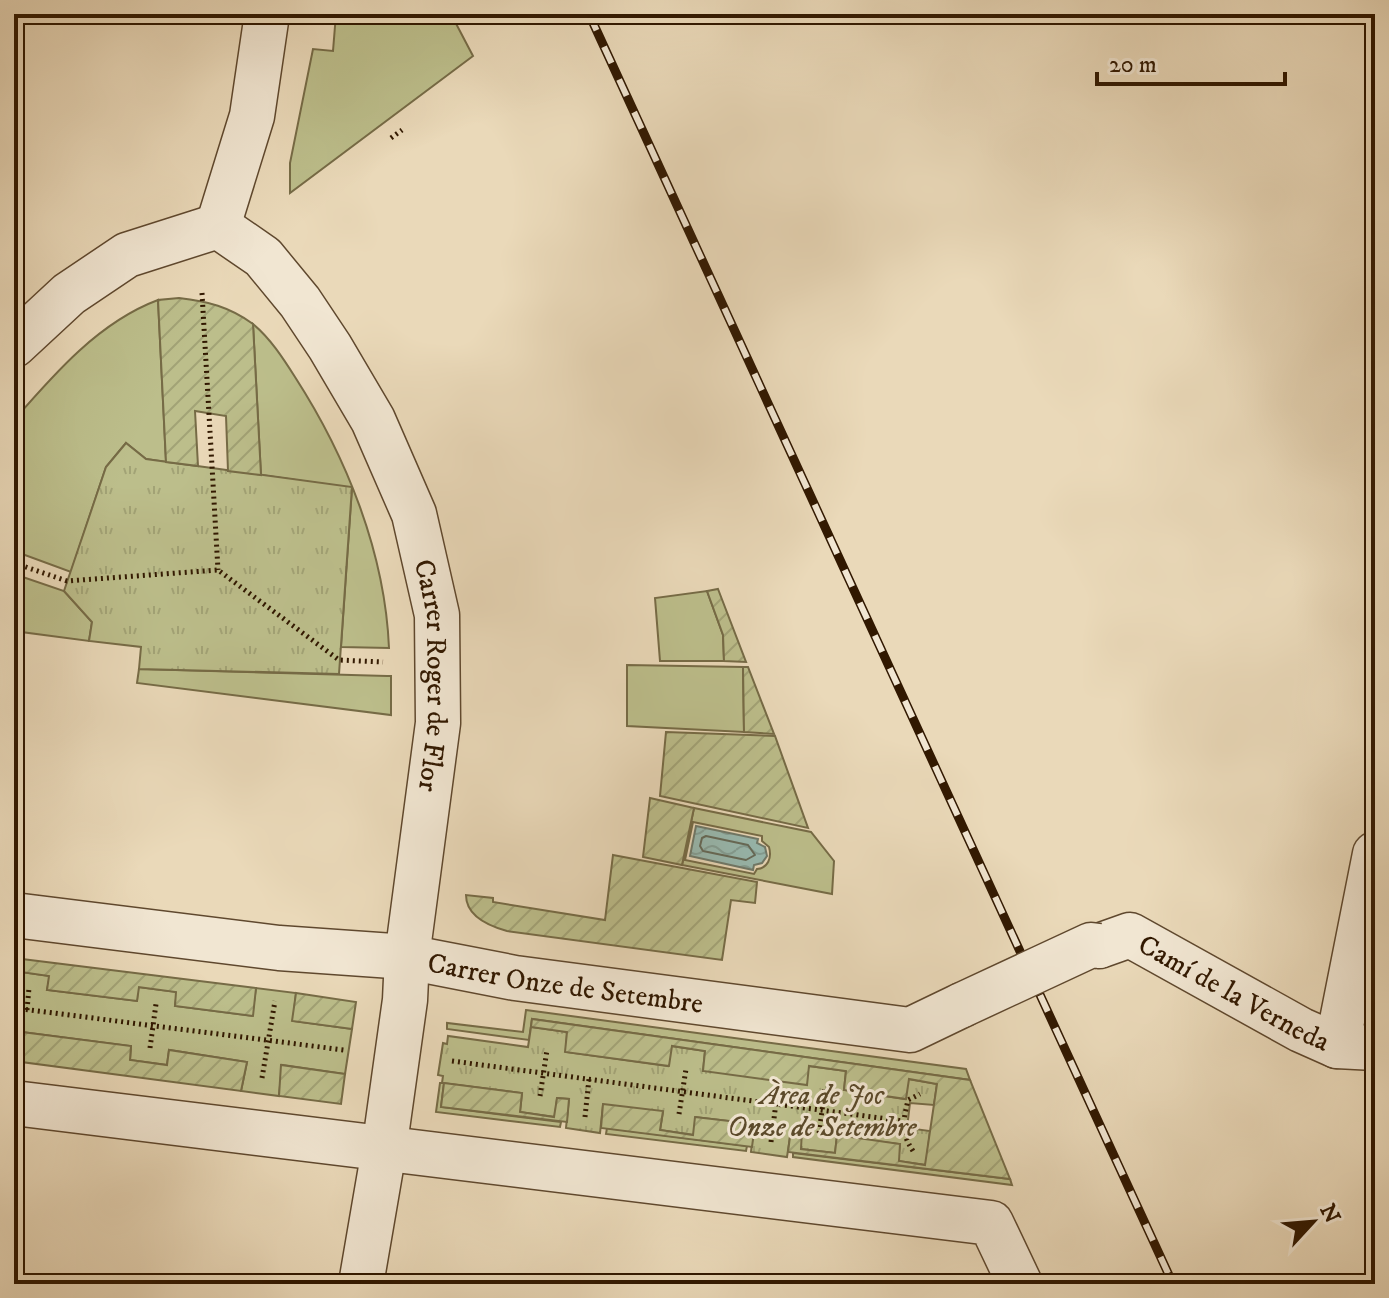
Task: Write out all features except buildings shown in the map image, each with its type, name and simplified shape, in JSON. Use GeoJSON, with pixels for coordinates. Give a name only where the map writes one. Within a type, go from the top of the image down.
{"type":"FeatureCollection","features":[{"type":"Feature","properties":{"kind":"street"},"geometry":{"type":"LineString","coordinates":[[14,345],[69,294],[127,255],[218,226],[252,116],[267,14]]}},
{"type":"Feature","properties":{"kind":"street","name":"Carrer Roger de Flor"},"geometry":{"type":"LineString","coordinates":[[218,226],[263,257],[300,302],[373,420],[414,514],[437,615],[438,723],[407,957],[405,1000],[361,1284]]}},
{"type":"Feature","properties":{"kind":"street"},"geometry":{"type":"LineString","coordinates":[[1356,1047],[1375,854]]}},
{"type":"Feature","properties":{"kind":"street","name":"Carrer Onze de Setembre"},"geometry":{"type":"LineString","coordinates":[[14,915],[279,948],[407,957],[515,978],[910,1030],[1090,946],[1099,946]]}},
{"type":"Feature","properties":{"kind":"street","name":"Camí de la Verneda"},"geometry":{"type":"LineString","coordinates":[[1099,946],[1130,935],[1301,1030],[1356,1047]]}},
{"type":"Feature","properties":{"kind":"street"},"geometry":{"type":"LineString","coordinates":[[14,1103],[991,1223],[1020,1284]]}},
{"type":"Feature","properties":{"kind":"path"},"geometry":{"type":"LineString","coordinates":[[391,138],[402,130]]}},
{"type":"Feature","properties":{"kind":"path"},"geometry":{"type":"LineString","coordinates":[[202,293],[218,570]]}},
{"type":"Feature","properties":{"kind":"path"},"geometry":{"type":"LineString","coordinates":[[14,563],[67,581],[218,570],[339,660],[389,662]]}},
{"type":"Feature","properties":{"kind":"path"},"geometry":{"type":"LineString","coordinates":[[27,1010],[29,988]]}},
{"type":"Feature","properties":{"kind":"path"},"geometry":{"type":"LineString","coordinates":[[260,1093],[276,990]]}},
{"type":"Feature","properties":{"kind":"path"},"geometry":{"type":"LineString","coordinates":[[150,1048],[156,1004]]}},
{"type":"Feature","properties":{"kind":"path"},"geometry":{"type":"LineString","coordinates":[[14,1008],[349,1051]]}},
{"type":"Feature","properties":{"kind":"path"},"geometry":{"type":"LineString","coordinates":[[540,1096],[547,1050]]}},
{"type":"Feature","properties":{"kind":"path"},"geometry":{"type":"LineString","coordinates":[[441,1059],[903,1121]]}},
{"type":"Feature","properties":{"kind":"path"},"geometry":{"type":"LineString","coordinates":[[679,1114],[686,1069]]}},
{"type":"Feature","properties":{"kind":"path"},"geometry":{"type":"LineString","coordinates":[[583,1131],[589,1079]]}},
{"type":"Feature","properties":{"kind":"path"},"geometry":{"type":"LineString","coordinates":[[819,1133],[825,1088]]}},
{"type":"Feature","properties":{"kind":"path"},"geometry":{"type":"LineString","coordinates":[[913,1151],[903,1136],[903,1121],[908,1100],[920,1094]]}},
{"type":"Feature","properties":{"kind":"path"},"geometry":{"type":"LineString","coordinates":[[769,1154],[776,1103]]}},
{"type":"Feature","properties":{"kind":"green space"},"geometry":{"type":"Polygon","coordinates":[[[336,14],[451,14],[473,56],[290,193],[290,163],[313,49],[333,51],[336,14]]]}},
{"type":"Feature","properties":{"kind":"green space"},"geometry":{"type":"Polygon","coordinates":[[[179,298],[218,306],[253,324],[261,475],[228,471],[226,416],[195,411],[198,466],[166,462],[158,300],[179,298]]]}},
{"type":"Feature","properties":{"kind":"green space"},"geometry":{"type":"Polygon","coordinates":[[[158,300],[166,462],[146,459],[126,443],[106,467],[71,572],[14,551],[14,420],[62,368],[97,336],[116,322],[158,300]]]}},
{"type":"Feature","properties":{"kind":"green space"},"geometry":{"type":"Polygon","coordinates":[[[253,324],[271,342],[314,407],[346,472],[360,506],[380,576],[389,648],[341,647],[352,488],[261,475],[253,324]]]}},
{"type":"Feature","properties":{"kind":"green space"},"geometry":{"type":"Polygon","coordinates":[[[126,443],[146,459],[352,487],[339,674],[139,669],[141,647],[89,641],[92,622],[64,591],[106,467],[126,443]]]}},
{"type":"Feature","properties":{"kind":"green space"},"geometry":{"type":"Polygon","coordinates":[[[14,574],[64,591],[92,622],[89,641],[14,631],[14,574]]]}},
{"type":"Feature","properties":{"kind":"green space"},"geometry":{"type":"Polygon","coordinates":[[[718,589],[746,662],[724,661],[723,635],[707,591],[718,589]]]}},
{"type":"Feature","properties":{"kind":"green space"},"geometry":{"type":"Polygon","coordinates":[[[707,591],[723,635],[724,661],[660,661],[655,598],[707,591]]]}},
{"type":"Feature","properties":{"kind":"green space"},"geometry":{"type":"Polygon","coordinates":[[[627,665],[743,667],[744,732],[627,726],[627,665]]]}},
{"type":"Feature","properties":{"kind":"green space"},"geometry":{"type":"Polygon","coordinates":[[[743,667],[748,667],[774,734],[744,732],[743,667]]]}},
{"type":"Feature","properties":{"kind":"green space"},"geometry":{"type":"Polygon","coordinates":[[[139,669],[391,676],[391,715],[137,683],[139,669]]]}},
{"type":"Feature","properties":{"kind":"green space"},"geometry":{"type":"Polygon","coordinates":[[[666,732],[775,736],[808,828],[660,796],[666,732]]]}},
{"type":"Feature","properties":{"kind":"green space"},"geometry":{"type":"Polygon","coordinates":[[[650,798],[694,808],[682,865],[643,857],[650,798]]]}},
{"type":"Feature","properties":{"kind":"green space"},"geometry":{"type":"Polygon","coordinates":[[[694,808],[811,832],[834,861],[832,894],[682,865],[694,808]],[[693,822],[685,860],[754,874],[769,859],[769,847],[762,841],[762,836],[693,822]]]}},
{"type":"Feature","properties":{"kind":"green space"},"geometry":{"type":"Polygon","coordinates":[[[613,855],[757,882],[755,903],[731,900],[722,960],[507,931],[480,919],[467,902],[466,895],[493,898],[493,902],[605,920],[613,855]]]}},
{"type":"Feature","properties":{"kind":"green space"},"geometry":{"type":"Polygon","coordinates":[[[14,958],[256,988],[253,1016],[175,1006],[176,992],[139,987],[137,1001],[47,990],[49,976],[14,971],[14,958]]]}},
{"type":"Feature","properties":{"kind":"green space"},"geometry":{"type":"Polygon","coordinates":[[[14,971],[50,976],[47,990],[137,1001],[138,987],[177,992],[175,1006],[252,1016],[256,988],[296,993],[293,1021],[352,1029],[345,1074],[282,1065],[279,1096],[241,1091],[247,1062],[169,1050],[167,1065],[130,1060],[131,1046],[14,1031],[14,971]]]}},
{"type":"Feature","properties":{"kind":"green space"},"geometry":{"type":"Polygon","coordinates":[[[296,993],[356,1002],[352,1029],[292,1021],[296,993]]]}},
{"type":"Feature","properties":{"kind":"green space"},"geometry":{"type":"Polygon","coordinates":[[[526,1010],[966,1069],[970,1080],[532,1019],[529,1040],[447,1029],[447,1023],[523,1032],[526,1010]]]}},
{"type":"Feature","properties":{"kind":"green space"},"geometry":{"type":"Polygon","coordinates":[[[532,1019],[970,1080],[1010,1179],[788,1152],[791,1129],[802,1130],[801,1149],[835,1153],[837,1135],[900,1144],[899,1161],[925,1165],[937,1084],[909,1079],[906,1099],[844,1090],[846,1071],[809,1066],[807,1085],[703,1071],[705,1051],[672,1046],[669,1066],[565,1052],[567,1032],[531,1027],[532,1019]]]}},
{"type":"Feature","properties":{"kind":"green space","name":"Àrea de Joc Onze de Setembre"},"geometry":{"type":"Polygon","coordinates":[[[531,1027],[567,1032],[566,1052],[668,1066],[671,1046],[705,1051],[703,1071],[807,1072],[809,1066],[846,1071],[844,1090],[905,1099],[908,1079],[937,1084],[934,1105],[910,1103],[907,1128],[930,1131],[926,1165],[898,1161],[900,1144],[837,1136],[835,1153],[800,1149],[802,1131],[791,1130],[787,1157],[751,1152],[754,1124],[696,1117],[694,1135],[660,1130],[663,1112],[603,1105],[600,1133],[566,1128],[569,1099],[557,1098],[555,1117],[520,1112],[522,1093],[442,1083],[443,1076],[438,1075],[443,1043],[447,1044],[448,1036],[528,1047],[531,1027]]]}},
{"type":"Feature","properties":{"kind":"green space"},"geometry":{"type":"Polygon","coordinates":[[[14,1031],[131,1046],[130,1060],[167,1065],[169,1050],[247,1062],[241,1091],[14,1061],[14,1031]]]}},
{"type":"Feature","properties":{"kind":"green space"},"geometry":{"type":"Polygon","coordinates":[[[281,1065],[345,1074],[341,1104],[279,1096],[281,1065]]]}},
{"type":"Feature","properties":{"kind":"green space"},"geometry":{"type":"Polygon","coordinates":[[[440,1083],[444,1083],[441,1107],[561,1122],[560,1127],[436,1112],[440,1083]]]}},
{"type":"Feature","properties":{"kind":"green space"},"geometry":{"type":"Polygon","coordinates":[[[444,1083],[522,1093],[520,1112],[554,1117],[557,1098],[569,1099],[567,1122],[441,1107],[444,1083]]]}},
{"type":"Feature","properties":{"kind":"green space"},"geometry":{"type":"Polygon","coordinates":[[[603,1104],[663,1111],[660,1130],[693,1135],[695,1117],[755,1124],[752,1147],[601,1128],[603,1104]]]}},
{"type":"Feature","properties":{"kind":"green space"},"geometry":{"type":"Polygon","coordinates":[[[607,1128],[747,1146],[746,1151],[606,1134],[607,1128]]]}},
{"type":"Feature","properties":{"kind":"green space"},"geometry":{"type":"Polygon","coordinates":[[[793,1153],[1010,1179],[1012,1185],[793,1157],[793,1153]]]}},
{"type":"Feature","properties":{"kind":"water"},"geometry":{"type":"Polygon","coordinates":[[[696,826],[758,839],[757,843],[765,847],[767,856],[762,863],[754,865],[753,870],[690,856],[696,826]]]}},
{"type":"Feature","properties":{"kind":"railway"},"geometry":{"type":"LineString","coordinates":[[589,14],[1173,1284]]}}]}
